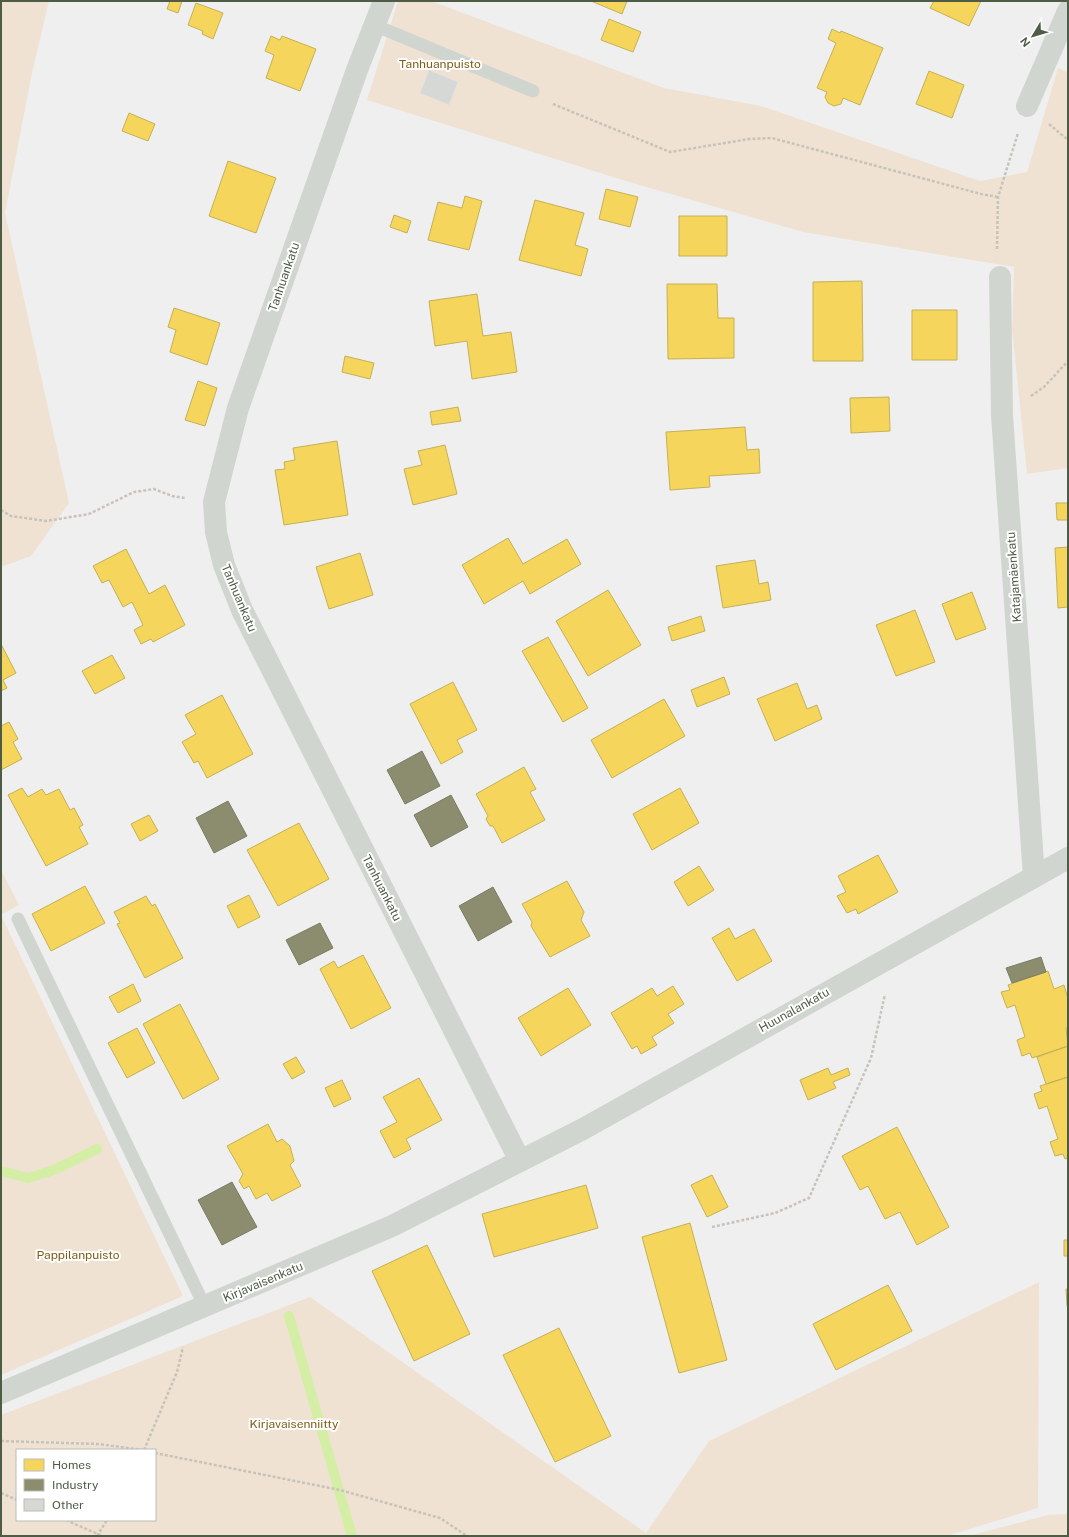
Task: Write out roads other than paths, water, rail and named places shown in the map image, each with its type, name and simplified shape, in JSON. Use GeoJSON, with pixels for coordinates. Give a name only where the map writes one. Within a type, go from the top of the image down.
{"type":"FeatureCollection","features":[{"type":"Feature","properties":{"kind":"street","name":"Tanhuankatu"},"geometry":{"type":"LineString","coordinates":[[384,1],[357,70],[238,408],[214,502],[216,532],[224,565],[242,610],[520,1161]]}},
{"type":"Feature","properties":{"kind":"street"},"geometry":{"type":"LineString","coordinates":[[1027,106],[1068,11]]}},
{"type":"Feature","properties":{"kind":"street","name":"Katajamäenkatu"},"geometry":{"type":"LineString","coordinates":[[1000,277],[1002,415],[1034,877]]}},
{"type":"Feature","properties":{"kind":"street","name":"Huunalankatu"},"geometry":{"type":"LineString","coordinates":[[520,1161],[583,1129],[1068,858]]}},
{"type":"Feature","properties":{"kind":"street","name":"Kirjavaisenkatu"},"geometry":{"type":"LineString","coordinates":[[1,1393],[392,1226],[520,1161]]}},
{"type":"Feature","properties":{"kind":"lane"},"geometry":{"type":"LineString","coordinates":[[374,25],[533,91]]}},
{"type":"Feature","properties":{"kind":"lane"},"geometry":{"type":"LineString","coordinates":[[18,919],[197,1310]]}},
{"type":"Feature","properties":{"kind":"waterway"},"geometry":{"type":"LineString","coordinates":[[1,1171],[28,1178],[54,1170],[97,1149]]}},
{"type":"Feature","properties":{"kind":"waterway"},"geometry":{"type":"LineString","coordinates":[[289,1316],[352,1536]]}},
{"type":"Feature","properties":{"kind":"park label","name":"Tanhuanpuisto"},"geometry":{"type":"Point","coordinates":[440,64]}},
{"type":"Feature","properties":{"kind":"park label","name":"Pappilanpuisto"},"geometry":{"type":"Point","coordinates":[78,1255]}},
{"type":"Feature","properties":{"kind":"park label","name":"Kirjavaisenniitty"},"geometry":{"type":"Point","coordinates":[294,1424]}}]}
